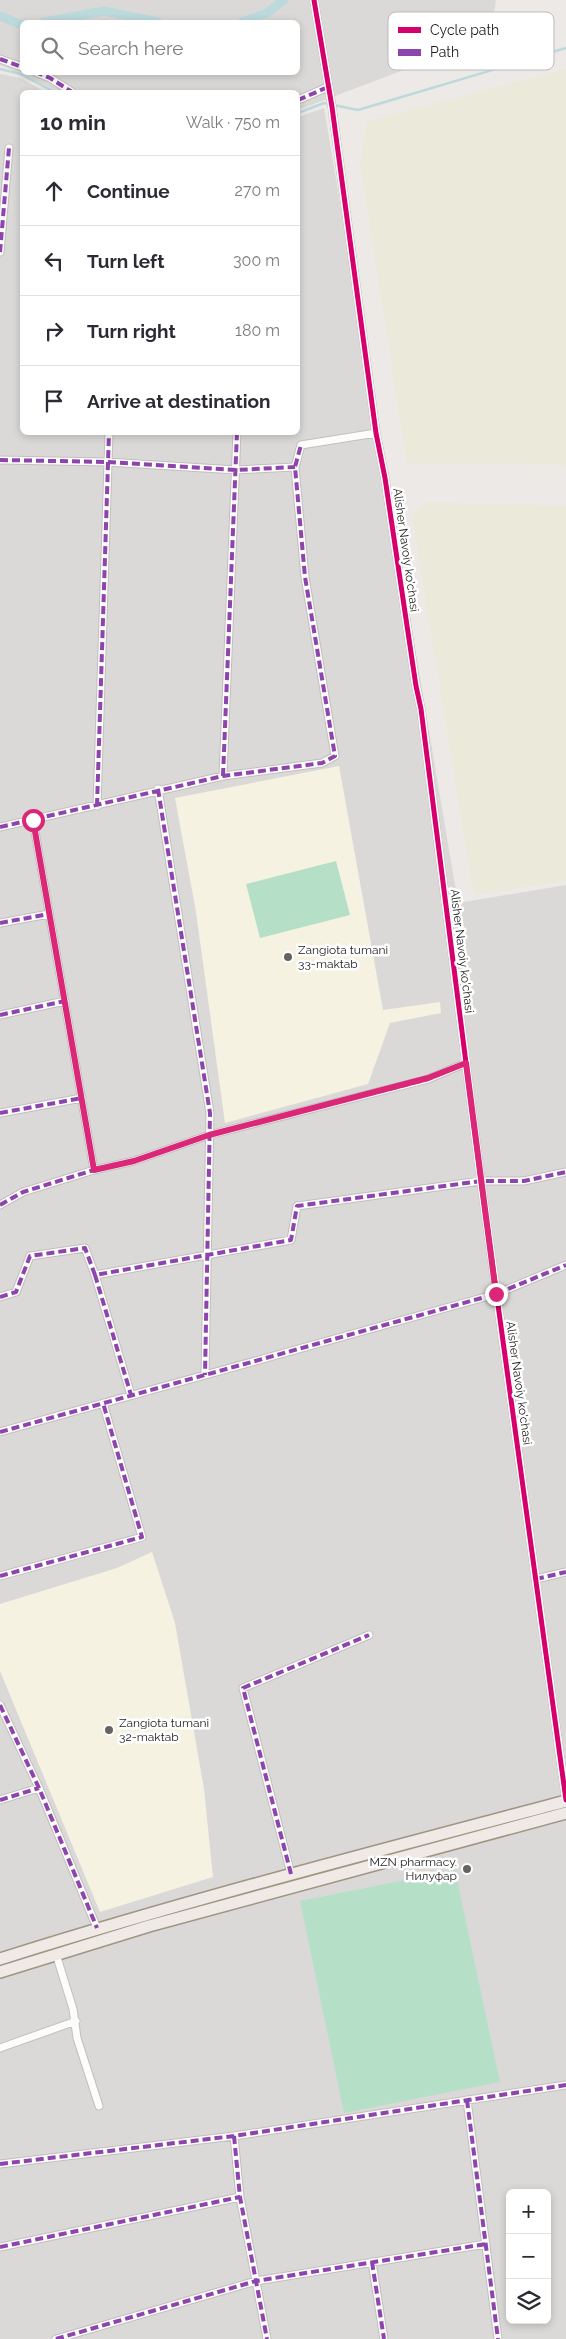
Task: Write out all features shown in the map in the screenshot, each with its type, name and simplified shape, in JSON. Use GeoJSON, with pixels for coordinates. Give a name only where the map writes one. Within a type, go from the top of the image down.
{"type":"FeatureCollection","features":[{"type":"Feature","properties":{"kind":"main road"},"geometry":{"type":"LineString","coordinates":[[0,1959],[98,1928],[566,1800]]}},
{"type":"Feature","properties":{"kind":"main road"},"geometry":{"type":"LineString","coordinates":[[0,1972],[149,1926],[566,1812]]}},
{"type":"Feature","properties":{"kind":"street","name":"Alisher Navoiy ko'chasi"},"geometry":{"type":"LineString","coordinates":[[314,0],[332,107],[376,433],[385,478],[416,686],[421,708],[496,1294],[566,1800]]}},
{"type":"Feature","properties":{"kind":"street"},"geometry":{"type":"LineString","coordinates":[[0,59],[20,66]]}},
{"type":"Feature","properties":{"kind":"street"},"geometry":{"type":"LineString","coordinates":[[43,75],[69,90]]}},
{"type":"Feature","properties":{"kind":"street"},"geometry":{"type":"LineString","coordinates":[[300,99],[328,87]]}},
{"type":"Feature","properties":{"kind":"street"},"geometry":{"type":"LineString","coordinates":[[0,252],[9,148]]}},
{"type":"Feature","properties":{"kind":"street"},"geometry":{"type":"LineString","coordinates":[[0,827],[97,806],[158,789],[223,776],[322,763],[335,756],[305,577],[295,467],[300,446],[376,433]]}},
{"type":"Feature","properties":{"kind":"street"},"geometry":{"type":"LineString","coordinates":[[97,806],[109,435]]}},
{"type":"Feature","properties":{"kind":"street"},"geometry":{"type":"LineString","coordinates":[[223,776],[237,435]]}},
{"type":"Feature","properties":{"kind":"street"},"geometry":{"type":"LineString","coordinates":[[0,460],[107,462],[236,470],[295,467]]}},
{"type":"Feature","properties":{"kind":"street"},"geometry":{"type":"LineString","coordinates":[[158,789],[210,1113],[205,1375]]}},
{"type":"Feature","properties":{"kind":"street"},"geometry":{"type":"LineString","coordinates":[[33,820],[94,1170]]}},
{"type":"Feature","properties":{"kind":"street"},"geometry":{"type":"LineString","coordinates":[[0,923],[49,914]]}},
{"type":"Feature","properties":{"kind":"street"},"geometry":{"type":"LineString","coordinates":[[0,1015],[65,1001]]}},
{"type":"Feature","properties":{"kind":"street"},"geometry":{"type":"LineString","coordinates":[[0,1206],[23,1192],[94,1170],[134,1161],[209,1135],[428,1078],[466,1063]]}},
{"type":"Feature","properties":{"kind":"street"},"geometry":{"type":"LineString","coordinates":[[0,1113],[82,1098]]}},
{"type":"Feature","properties":{"kind":"street"},"geometry":{"type":"LineString","coordinates":[[95,1275],[291,1240],[297,1206],[481,1181],[524,1181],[566,1172]]}},
{"type":"Feature","properties":{"kind":"street"},"geometry":{"type":"LineString","coordinates":[[0,1297],[16,1292],[30,1256],[85,1248],[131,1395]]}},
{"type":"Feature","properties":{"kind":"street"},"geometry":{"type":"LineString","coordinates":[[0,1432],[496,1294],[566,1265]]}},
{"type":"Feature","properties":{"kind":"street"},"geometry":{"type":"LineString","coordinates":[[0,1576],[142,1537],[103,1403]]}},
{"type":"Feature","properties":{"kind":"street"},"geometry":{"type":"LineString","coordinates":[[536,1579],[566,1572]]}},
{"type":"Feature","properties":{"kind":"street"},"geometry":{"type":"LineString","coordinates":[[291,1874],[243,1688],[369,1635]]}},
{"type":"Feature","properties":{"kind":"street"},"geometry":{"type":"LineString","coordinates":[[0,1705],[39,1788],[98,1928]]}},
{"type":"Feature","properties":{"kind":"street"},"geometry":{"type":"LineString","coordinates":[[0,1800],[39,1788]]}},
{"type":"Feature","properties":{"kind":"street"},"geometry":{"type":"LineString","coordinates":[[56,1954],[76,2021],[77,2038],[99,2106]]}},
{"type":"Feature","properties":{"kind":"street"},"geometry":{"type":"LineString","coordinates":[[0,2048],[76,2021]]}},
{"type":"Feature","properties":{"kind":"street"},"geometry":{"type":"LineString","coordinates":[[0,2164],[234,2136],[566,2086]]}},
{"type":"Feature","properties":{"kind":"street"},"geometry":{"type":"LineString","coordinates":[[467,2100],[498,2339]]}},
{"type":"Feature","properties":{"kind":"street"},"geometry":{"type":"LineString","coordinates":[[234,2136],[240,2197],[268,2339]]}},
{"type":"Feature","properties":{"kind":"street"},"geometry":{"type":"LineString","coordinates":[[0,2247],[240,2197]]}},
{"type":"Feature","properties":{"kind":"street"},"geometry":{"type":"LineString","coordinates":[[56,2339],[256,2281],[486,2244]]}},
{"type":"Feature","properties":{"kind":"street"},"geometry":{"type":"LineString","coordinates":[[372,2262],[384,2339]]}},
{"type":"Feature","properties":{"kind":"shaded area"},"geometry":{"type":"Polygon","coordinates":[[[0,0],[496,0],[494,12],[388,12],[388,70],[404,70],[300,109],[300,90],[56,90],[23,75],[300,75],[300,20],[20,20],[20,74],[0,65],[0,0]]]}},
{"type":"Feature","properties":{"kind":"shaded area"},"geometry":{"type":"Polygon","coordinates":[[[566,69],[566,465],[407,463],[360,163],[367,121],[566,69]]]}},
{"type":"Feature","properties":{"kind":"shaded area"},"geometry":{"type":"Polygon","coordinates":[[[0,74],[21,78],[42,90],[20,90],[20,435],[300,435],[300,116],[324,108],[458,903],[566,885],[566,2339],[0,2339],[0,74]]]}},
{"type":"Feature","properties":{"kind":"shaded area"},"geometry":{"type":"Polygon","coordinates":[[[425,502],[566,506],[566,880],[474,895],[412,517],[425,502]]]}},
{"type":"Feature","properties":{"kind":"shaded area","name":"Zangiota tumani 33-maktab"},"geometry":{"type":"Polygon","coordinates":[[[339,766],[383,1010],[440,1002],[441,1013],[390,1023],[368,1084],[225,1123],[196,912],[175,798],[339,766]]]}},
{"type":"Feature","properties":{"kind":"shaded area","name":"Zangiota tumani 32-maktab"},"geometry":{"type":"Polygon","coordinates":[[[152,1552],[175,1623],[204,1789],[213,1877],[100,1912],[0,1671],[0,1604],[117,1568],[152,1552]]]}},
{"type":"Feature","properties":{"kind":"green space"},"geometry":{"type":"Polygon","coordinates":[[[336,861],[350,915],[260,938],[246,884],[336,861]]]}},
{"type":"Feature","properties":{"kind":"green space"},"geometry":{"type":"Polygon","coordinates":[[[455,1870],[500,2082],[344,2113],[300,1901],[455,1870]]]}},
{"type":"Feature","properties":{"kind":"waterway"},"geometry":{"type":"LineString","coordinates":[[248,20],[267,13],[284,0]]}},
{"type":"Feature","properties":{"kind":"waterway"},"geometry":{"type":"LineString","coordinates":[[55,20],[104,11],[148,20]]}},
{"type":"Feature","properties":{"kind":"waterway"},"geometry":{"type":"LineString","coordinates":[[0,16],[20,24]]}},
{"type":"Feature","properties":{"kind":"waterway"},"geometry":{"type":"LineString","coordinates":[[554,52],[566,48]]}},
{"type":"Feature","properties":{"kind":"waterway"},"geometry":{"type":"LineString","coordinates":[[0,69],[20,74]]}},
{"type":"Feature","properties":{"kind":"waterway"},"geometry":{"type":"LineString","coordinates":[[300,112],[324,103],[358,110],[492,70]]}},
{"type":"Feature","properties":{"kind":"waterway"},"geometry":{"type":"LineString","coordinates":[[22,75],[51,90]]}},
{"type":"Feature","properties":{"kind":"marked path"},"geometry":{"type":"LineString","coordinates":[[0,59],[20,66]]}},
{"type":"Feature","properties":{"kind":"marked path"},"geometry":{"type":"LineString","coordinates":[[42,75],[69,90]]}},
{"type":"Feature","properties":{"kind":"marked path"},"geometry":{"type":"LineString","coordinates":[[300,99],[328,87]]}},
{"type":"Feature","properties":{"kind":"marked path"},"geometry":{"type":"LineString","coordinates":[[0,252],[9,148]]}},
{"type":"Feature","properties":{"kind":"marked path"},"geometry":{"type":"LineString","coordinates":[[97,806],[109,435]]}},
{"type":"Feature","properties":{"kind":"marked path"},"geometry":{"type":"LineString","coordinates":[[223,776],[237,435]]}},
{"type":"Feature","properties":{"kind":"marked path"},"geometry":{"type":"LineString","coordinates":[[0,827],[223,776],[322,763],[335,756],[305,577],[295,467],[301,445]]}},
{"type":"Feature","properties":{"kind":"marked path"},"geometry":{"type":"LineString","coordinates":[[0,460],[107,462],[236,470],[295,467]]}},
{"type":"Feature","properties":{"kind":"marked path"},"geometry":{"type":"LineString","coordinates":[[158,789],[210,1113],[205,1375]]}},
{"type":"Feature","properties":{"kind":"marked path"},"geometry":{"type":"LineString","coordinates":[[33,820],[94,1170]]}},
{"type":"Feature","properties":{"kind":"marked path"},"geometry":{"type":"LineString","coordinates":[[0,923],[49,914]]}},
{"type":"Feature","properties":{"kind":"marked path"},"geometry":{"type":"LineString","coordinates":[[0,1015],[65,1001]]}},
{"type":"Feature","properties":{"kind":"marked path"},"geometry":{"type":"LineString","coordinates":[[0,1205],[23,1192],[94,1170],[134,1161],[209,1135],[428,1079],[466,1063]]}},
{"type":"Feature","properties":{"kind":"marked path"},"geometry":{"type":"LineString","coordinates":[[0,1113],[82,1098]]}},
{"type":"Feature","properties":{"kind":"marked path"},"geometry":{"type":"LineString","coordinates":[[0,1297],[16,1292],[30,1256],[85,1248],[95,1275],[291,1240],[297,1206],[481,1181],[524,1181],[566,1172]]}},
{"type":"Feature","properties":{"kind":"marked path"},"geometry":{"type":"LineString","coordinates":[[0,1432],[496,1294],[566,1265]]}},
{"type":"Feature","properties":{"kind":"marked path"},"geometry":{"type":"LineString","coordinates":[[95,1275],[131,1395]]}},
{"type":"Feature","properties":{"kind":"marked path"},"geometry":{"type":"LineString","coordinates":[[0,1576],[142,1537],[103,1403]]}},
{"type":"Feature","properties":{"kind":"marked path"},"geometry":{"type":"LineString","coordinates":[[536,1579],[566,1572]]}},
{"type":"Feature","properties":{"kind":"marked path"},"geometry":{"type":"LineString","coordinates":[[291,1874],[243,1688],[369,1635]]}},
{"type":"Feature","properties":{"kind":"marked path"},"geometry":{"type":"LineString","coordinates":[[0,1705],[39,1788],[97,1928]]}},
{"type":"Feature","properties":{"kind":"marked path"},"geometry":{"type":"LineString","coordinates":[[0,1800],[39,1788]]}},
{"type":"Feature","properties":{"kind":"marked path"},"geometry":{"type":"LineString","coordinates":[[0,2164],[234,2136],[566,2085]]}},
{"type":"Feature","properties":{"kind":"marked path"},"geometry":{"type":"LineString","coordinates":[[467,2100],[498,2339]]}},
{"type":"Feature","properties":{"kind":"marked path"},"geometry":{"type":"LineString","coordinates":[[234,2136],[240,2197],[267,2339]]}},
{"type":"Feature","properties":{"kind":"marked path"},"geometry":{"type":"LineString","coordinates":[[0,2247],[240,2197]]}},
{"type":"Feature","properties":{"kind":"marked path"},"geometry":{"type":"LineString","coordinates":[[56,2339],[256,2281],[486,2244]]}},
{"type":"Feature","properties":{"kind":"marked path"},"geometry":{"type":"LineString","coordinates":[[372,2262],[384,2339]]}},
{"type":"Feature","properties":{"kind":"cycle path"},"geometry":{"type":"LineString","coordinates":[[314,0],[332,107],[376,433],[385,478],[421,709],[481,1181],[566,1800]]}},
{"type":"Feature","properties":{"kind":"place","name":"Zangiota tumani 33-maktab"},"geometry":{"type":"Point","coordinates":[288,957]}},
{"type":"Feature","properties":{"kind":"place","name":"Zangiota tumani 32-maktab"},"geometry":{"type":"Point","coordinates":[109,1730]}},
{"type":"Feature","properties":{"kind":"place","name":"MZN pharmacy. Нилуфар"},"geometry":{"type":"Point","coordinates":[467,1869]}},
{"type":"Feature","properties":{"kind":"route"},"geometry":{"type":"LineString","coordinates":[[33,820],[94,1170],[134,1161],[209,1135],[428,1078],[466,1063],[496,1294]]}}]}
